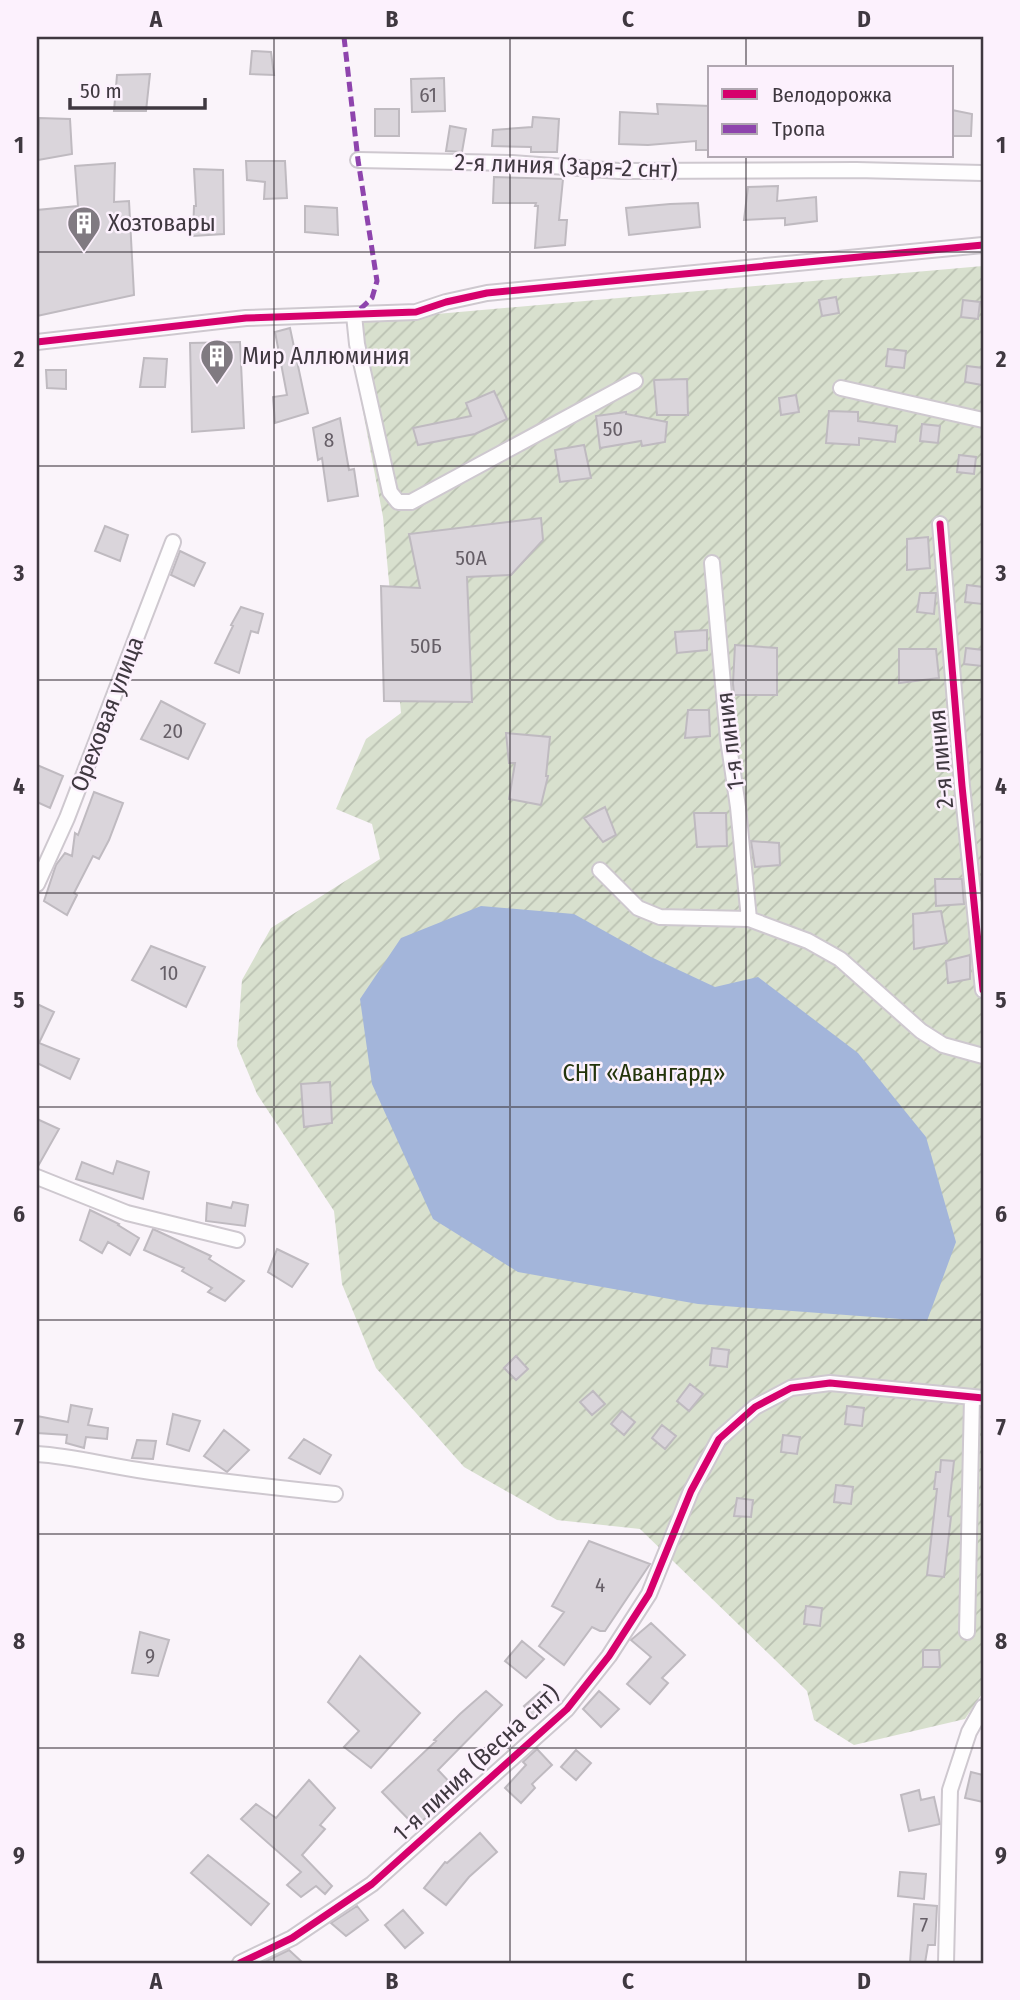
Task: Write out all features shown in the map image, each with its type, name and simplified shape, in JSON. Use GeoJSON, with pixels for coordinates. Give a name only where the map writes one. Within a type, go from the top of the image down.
{"type":"FeatureCollection","features":[{"type":"Feature","properties":{"kind":"street","name":"2-я линия (Заря-2 снт)"},"geometry":{"type":"LineString","coordinates":[[358,160],[512,163],[619,170],[983,173]]}},
{"type":"Feature","properties":{"kind":"street"},"geometry":{"type":"LineString","coordinates":[[37,342],[246,318],[416,312],[487,293],[983,245]]}},
{"type":"Feature","properties":{"kind":"street"},"geometry":{"type":"LineString","coordinates":[[354,315],[357,344],[390,492],[398,502],[411,502],[635,381]]}},
{"type":"Feature","properties":{"kind":"street"},"geometry":{"type":"LineString","coordinates":[[841,388],[983,420]]}},
{"type":"Feature","properties":{"kind":"street","name":"2-я линия"},"geometry":{"type":"LineString","coordinates":[[940,524],[962,786],[983,989]]}},
{"type":"Feature","properties":{"kind":"street","name":"Ореховая улица"},"geometry":{"type":"LineString","coordinates":[[37,884],[67,818],[173,542]]}},
{"type":"Feature","properties":{"kind":"street","name":"1-я линия"},"geometry":{"type":"LineString","coordinates":[[712,564],[748,919]]}},
{"type":"Feature","properties":{"kind":"street"},"geometry":{"type":"LineString","coordinates":[[600,870],[638,908],[660,917],[748,919],[808,941],[840,959],[921,1031],[943,1045],[983,1056]]}},
{"type":"Feature","properties":{"kind":"street"},"geometry":{"type":"LineString","coordinates":[[37,1177],[127,1213],[237,1240]]}},
{"type":"Feature","properties":{"kind":"street","name":"1-я линия (Весна снт)"},"geometry":{"type":"LineString","coordinates":[[240,1963],[292,1938],[372,1884],[567,1709],[608,1656],[649,1594],[691,1491],[719,1439],[755,1407],[791,1388],[830,1383],[978,1397]]}},
{"type":"Feature","properties":{"kind":"street"},"geometry":{"type":"LineString","coordinates":[[967,1632],[978,1397]]}},
{"type":"Feature","properties":{"kind":"street"},"geometry":{"type":"LineString","coordinates":[[37,1454],[208,1480],[335,1494]]}},
{"type":"Feature","properties":{"kind":"street"},"geometry":{"type":"LineString","coordinates":[[946,1963],[950,1790],[969,1732],[983,1707]]}},
{"type":"Feature","properties":{"kind":"green space","name":"СНТ «Авангард»"},"geometry":{"type":"Polygon","coordinates":[[[983,266],[983,1692],[965,1719],[854,1745],[814,1720],[807,1691],[640,1529],[557,1520],[464,1467],[376,1368],[342,1284],[334,1211],[257,1094],[237,1046],[242,980],[271,928],[380,859],[372,824],[336,809],[366,739],[401,713],[383,517],[346,322],[983,266]]]}},
{"type":"Feature","properties":{"kind":"water"},"geometry":{"type":"Polygon","coordinates":[[[481,906],[574,914],[651,957],[715,987],[758,977],[858,1053],[926,1137],[956,1242],[927,1321],[698,1304],[518,1272],[433,1219],[372,1084],[360,999],[401,938],[481,906]]]}},
{"type":"Feature","properties":{"kind":"building"},"geometry":{"type":"Polygon","coordinates":[[[252,51],[271,52],[274,75],[250,74],[252,51]]]}},
{"type":"Feature","properties":{"kind":"building"},"geometry":{"type":"Polygon","coordinates":[[[150,74],[146,111],[114,111],[117,75],[150,74]]]}},
{"type":"Feature","properties":{"kind":"building"},"geometry":{"type":"Polygon","coordinates":[[[444,78],[445,111],[412,112],[411,79],[444,78]]]}},
{"type":"Feature","properties":{"kind":"building"},"geometry":{"type":"Polygon","coordinates":[[[657,104],[708,106],[708,150],[696,150],[696,141],[648,145],[619,144],[620,112],[658,114],[657,104]]]}},
{"type":"Feature","properties":{"kind":"building"},"geometry":{"type":"Polygon","coordinates":[[[375,109],[399,109],[399,136],[375,136],[375,109]]]}},
{"type":"Feature","properties":{"kind":"building"},"geometry":{"type":"Polygon","coordinates":[[[954,110],[972,114],[971,136],[954,136],[954,110]]]}},
{"type":"Feature","properties":{"kind":"building"},"geometry":{"type":"Polygon","coordinates":[[[533,117],[559,119],[557,152],[531,152],[531,147],[492,146],[493,130],[532,127],[533,117]]]}},
{"type":"Feature","properties":{"kind":"building"},"geometry":{"type":"Polygon","coordinates":[[[39,118],[70,119],[72,154],[38,160],[39,118]]]}},
{"type":"Feature","properties":{"kind":"building"},"geometry":{"type":"Polygon","coordinates":[[[450,126],[466,129],[462,152],[446,151],[450,126]]]}},
{"type":"Feature","properties":{"kind":"building"},"geometry":{"type":"Polygon","coordinates":[[[246,161],[285,161],[287,198],[264,199],[265,182],[247,180],[246,161]]]}},
{"type":"Feature","properties":{"kind":"building","name":"Хозтовары"},"geometry":{"type":"Polygon","coordinates":[[[115,163],[114,202],[129,201],[134,295],[37,316],[37,210],[78,206],[75,166],[115,163]]]}},
{"type":"Feature","properties":{"kind":"building"},"geometry":{"type":"Polygon","coordinates":[[[194,169],[223,170],[224,234],[193,236],[196,206],[194,169]]]}},
{"type":"Feature","properties":{"kind":"building"},"geometry":{"type":"Polygon","coordinates":[[[494,177],[563,179],[559,220],[567,220],[565,245],[535,248],[538,206],[535,206],[536,203],[493,203],[494,177]]]}},
{"type":"Feature","properties":{"kind":"building"},"geometry":{"type":"Polygon","coordinates":[[[778,186],[777,201],[816,197],[817,221],[785,225],[785,218],[744,220],[748,187],[778,186]]]}},
{"type":"Feature","properties":{"kind":"building"},"geometry":{"type":"Polygon","coordinates":[[[698,203],[700,227],[629,235],[626,208],[698,203]]]}},
{"type":"Feature","properties":{"kind":"building"},"geometry":{"type":"Polygon","coordinates":[[[305,206],[337,208],[338,235],[305,232],[305,206]]]}},
{"type":"Feature","properties":{"kind":"building"},"geometry":{"type":"Polygon","coordinates":[[[836,297],[839,313],[822,316],[819,300],[836,297]]]}},
{"type":"Feature","properties":{"kind":"building"},"geometry":{"type":"Polygon","coordinates":[[[963,300],[980,302],[978,319],[961,317],[963,300]]]}},
{"type":"Feature","properties":{"kind":"building"},"geometry":{"type":"Polygon","coordinates":[[[290,328],[308,413],[275,423],[273,397],[287,395],[275,332],[290,328]]]}},
{"type":"Feature","properties":{"kind":"building","name":"Мир Аллюминия"},"geometry":{"type":"Polygon","coordinates":[[[240,342],[244,428],[192,432],[190,343],[240,342]]]}},
{"type":"Feature","properties":{"kind":"building"},"geometry":{"type":"Polygon","coordinates":[[[888,349],[906,351],[904,368],[886,366],[888,349]]]}},
{"type":"Feature","properties":{"kind":"building"},"geometry":{"type":"Polygon","coordinates":[[[144,358],[167,359],[165,387],[140,387],[144,358]]]}},
{"type":"Feature","properties":{"kind":"building"},"geometry":{"type":"Polygon","coordinates":[[[967,366],[983,368],[982,385],[965,382],[967,366]]]}},
{"type":"Feature","properties":{"kind":"building"},"geometry":{"type":"Polygon","coordinates":[[[46,370],[66,370],[66,389],[47,388],[46,370]]]}},
{"type":"Feature","properties":{"kind":"building"},"geometry":{"type":"Polygon","coordinates":[[[687,379],[688,415],[657,415],[654,380],[687,379]]]}},
{"type":"Feature","properties":{"kind":"building"},"geometry":{"type":"Polygon","coordinates":[[[494,391],[507,419],[475,434],[418,445],[413,428],[471,416],[466,403],[494,391]]]}},
{"type":"Feature","properties":{"kind":"building"},"geometry":{"type":"Polygon","coordinates":[[[796,395],[799,412],[781,415],[779,398],[796,395]]]}},
{"type":"Feature","properties":{"kind":"building"},"geometry":{"type":"Polygon","coordinates":[[[829,411],[858,412],[858,421],[897,426],[895,442],[859,438],[859,445],[826,443],[829,411]]]}},
{"type":"Feature","properties":{"kind":"building"},"geometry":{"type":"Polygon","coordinates":[[[626,412],[667,422],[665,442],[642,446],[641,441],[600,448],[596,416],[626,412]]]}},
{"type":"Feature","properties":{"kind":"building"},"geometry":{"type":"Polygon","coordinates":[[[340,418],[349,470],[354,469],[358,496],[328,501],[322,458],[318,460],[313,428],[340,418]]]}},
{"type":"Feature","properties":{"kind":"building"},"geometry":{"type":"Polygon","coordinates":[[[922,424],[940,426],[938,443],[920,441],[922,424]]]}},
{"type":"Feature","properties":{"kind":"building"},"geometry":{"type":"Polygon","coordinates":[[[584,445],[591,478],[560,482],[555,450],[584,445]]]}},
{"type":"Feature","properties":{"kind":"building"},"geometry":{"type":"Polygon","coordinates":[[[959,455],[976,457],[974,474],[957,472],[959,455]]]}},
{"type":"Feature","properties":{"kind":"building"},"geometry":{"type":"Polygon","coordinates":[[[541,518],[543,540],[511,575],[467,577],[472,702],[384,701],[381,586],[420,588],[409,534],[541,518]]]}},
{"type":"Feature","properties":{"kind":"building"},"geometry":{"type":"Polygon","coordinates":[[[105,526],[128,535],[120,561],[95,551],[105,526]]]}},
{"type":"Feature","properties":{"kind":"building"},"geometry":{"type":"Polygon","coordinates":[[[928,537],[930,568],[907,570],[907,539],[928,537]]]}},
{"type":"Feature","properties":{"kind":"building"},"geometry":{"type":"Polygon","coordinates":[[[180,551],[205,563],[194,586],[171,575],[180,551]]]}},
{"type":"Feature","properties":{"kind":"building"},"geometry":{"type":"Polygon","coordinates":[[[967,585],[983,587],[982,604],[965,602],[967,585]]]}},
{"type":"Feature","properties":{"kind":"building"},"geometry":{"type":"Polygon","coordinates":[[[920,593],[936,593],[934,614],[917,612],[920,593]]]}},
{"type":"Feature","properties":{"kind":"building"},"geometry":{"type":"Polygon","coordinates":[[[241,607],[263,614],[258,633],[251,631],[239,673],[215,663],[241,607]]]}},
{"type":"Feature","properties":{"kind":"building"},"geometry":{"type":"Polygon","coordinates":[[[707,630],[707,650],[677,653],[675,632],[707,630]]]}},
{"type":"Feature","properties":{"kind":"building"},"geometry":{"type":"Polygon","coordinates":[[[735,645],[777,648],[777,695],[734,695],[735,645]]]}},
{"type":"Feature","properties":{"kind":"building"},"geometry":{"type":"Polygon","coordinates":[[[966,648],[983,650],[982,666],[964,664],[966,648]]]}},
{"type":"Feature","properties":{"kind":"building"},"geometry":{"type":"Polygon","coordinates":[[[899,649],[936,649],[939,678],[899,683],[899,649]]]}},
{"type":"Feature","properties":{"kind":"building"},"geometry":{"type":"Polygon","coordinates":[[[161,701],[205,724],[188,759],[141,739],[161,701]]]}},
{"type":"Feature","properties":{"kind":"building"},"geometry":{"type":"Polygon","coordinates":[[[688,710],[709,710],[710,736],[685,738],[688,710]]]}},
{"type":"Feature","properties":{"kind":"building"},"geometry":{"type":"Polygon","coordinates":[[[506,733],[550,737],[548,776],[541,805],[509,799],[515,763],[509,763],[506,733]]]}},
{"type":"Feature","properties":{"kind":"building"},"geometry":{"type":"Polygon","coordinates":[[[37,765],[63,776],[50,808],[37,802],[37,765]]]}},
{"type":"Feature","properties":{"kind":"building"},"geometry":{"type":"Polygon","coordinates":[[[94,792],[123,803],[109,840],[99,859],[93,856],[74,893],[77,895],[67,915],[44,901],[56,865],[65,853],[72,856],[75,833],[78,835],[94,792]]]}},
{"type":"Feature","properties":{"kind":"building"},"geometry":{"type":"Polygon","coordinates":[[[605,807],[616,835],[603,842],[584,818],[605,807]]]}},
{"type":"Feature","properties":{"kind":"building"},"geometry":{"type":"Polygon","coordinates":[[[694,813],[726,813],[727,846],[697,847],[694,813]]]}},
{"type":"Feature","properties":{"kind":"building"},"geometry":{"type":"Polygon","coordinates":[[[751,841],[779,843],[780,865],[755,867],[751,841]]]}},
{"type":"Feature","properties":{"kind":"building"},"geometry":{"type":"Polygon","coordinates":[[[935,879],[962,879],[964,904],[936,906],[935,879]]]}},
{"type":"Feature","properties":{"kind":"building"},"geometry":{"type":"Polygon","coordinates":[[[941,911],[947,943],[914,949],[913,914],[941,911]]]}},
{"type":"Feature","properties":{"kind":"building"},"geometry":{"type":"Polygon","coordinates":[[[151,946],[205,967],[186,1007],[132,980],[151,946]]]}},
{"type":"Feature","properties":{"kind":"building"},"geometry":{"type":"Polygon","coordinates":[[[970,955],[970,979],[948,983],[946,961],[970,955]]]}},
{"type":"Feature","properties":{"kind":"building"},"geometry":{"type":"Polygon","coordinates":[[[37,1004],[54,1012],[39,1043],[79,1059],[70,1079],[37,1063],[37,1004]]]}},
{"type":"Feature","properties":{"kind":"building"},"geometry":{"type":"Polygon","coordinates":[[[330,1082],[332,1123],[304,1127],[301,1084],[330,1082]]]}},
{"type":"Feature","properties":{"kind":"building"},"geometry":{"type":"Polygon","coordinates":[[[37,1119],[59,1129],[37,1168],[37,1119]]]}},
{"type":"Feature","properties":{"kind":"building"},"geometry":{"type":"Polygon","coordinates":[[[117,1161],[149,1172],[143,1199],[76,1179],[82,1162],[113,1174],[117,1161]]]}},
{"type":"Feature","properties":{"kind":"building"},"geometry":{"type":"Polygon","coordinates":[[[233,1202],[248,1205],[245,1226],[206,1221],[207,1203],[231,1208],[233,1202]]]}},
{"type":"Feature","properties":{"kind":"building"},"geometry":{"type":"Polygon","coordinates":[[[90,1210],[119,1224],[139,1238],[130,1255],[108,1242],[102,1253],[80,1240],[90,1210]]]}},
{"type":"Feature","properties":{"kind":"building"},"geometry":{"type":"Polygon","coordinates":[[[153,1229],[211,1256],[209,1259],[244,1281],[225,1301],[208,1292],[212,1288],[182,1271],[184,1268],[144,1250],[153,1229]]]}},
{"type":"Feature","properties":{"kind":"building"},"geometry":{"type":"Polygon","coordinates":[[[277,1249],[308,1264],[292,1287],[268,1272],[277,1249]]]}},
{"type":"Feature","properties":{"kind":"building"},"geometry":{"type":"Polygon","coordinates":[[[712,1348],[729,1350],[727,1367],[710,1365],[712,1348]]]}},
{"type":"Feature","properties":{"kind":"building"},"geometry":{"type":"Polygon","coordinates":[[[516,1356],[528,1369],[516,1380],[504,1368],[516,1356]]]}},
{"type":"Feature","properties":{"kind":"building"},"geometry":{"type":"Polygon","coordinates":[[[690,1384],[703,1394],[689,1411],[677,1401],[690,1384]]]}},
{"type":"Feature","properties":{"kind":"building"},"geometry":{"type":"Polygon","coordinates":[[[593,1391],[605,1404],[592,1415],[580,1402],[593,1391]]]}},
{"type":"Feature","properties":{"kind":"building"},"geometry":{"type":"Polygon","coordinates":[[[71,1405],[92,1409],[88,1425],[108,1428],[107,1439],[86,1437],[84,1448],[66,1443],[67,1435],[37,1433],[37,1416],[68,1422],[71,1405]]]}},
{"type":"Feature","properties":{"kind":"building"},"geometry":{"type":"Polygon","coordinates":[[[847,1406],[864,1408],[862,1426],[845,1424],[847,1406]]]}},
{"type":"Feature","properties":{"kind":"building"},"geometry":{"type":"Polygon","coordinates":[[[622,1411],[635,1422],[624,1435],[611,1424],[622,1411]]]}},
{"type":"Feature","properties":{"kind":"building"},"geometry":{"type":"Polygon","coordinates":[[[173,1414],[200,1421],[189,1451],[167,1444],[173,1414]]]}},
{"type":"Feature","properties":{"kind":"building"},"geometry":{"type":"Polygon","coordinates":[[[662,1425],[676,1436],[665,1449],[652,1438],[662,1425]]]}},
{"type":"Feature","properties":{"kind":"building"},"geometry":{"type":"Polygon","coordinates":[[[224,1430],[249,1450],[227,1472],[204,1456],[224,1430]]]}},
{"type":"Feature","properties":{"kind":"building"},"geometry":{"type":"Polygon","coordinates":[[[783,1435],[800,1437],[797,1454],[781,1452],[783,1435]]]}},
{"type":"Feature","properties":{"kind":"building"},"geometry":{"type":"Polygon","coordinates":[[[304,1439],[331,1455],[320,1474],[289,1458],[304,1439]]]}},
{"type":"Feature","properties":{"kind":"building"},"geometry":{"type":"Polygon","coordinates":[[[137,1440],[156,1441],[153,1459],[132,1458],[137,1440]]]}},
{"type":"Feature","properties":{"kind":"building"},"geometry":{"type":"Polygon","coordinates":[[[941,1460],[954,1461],[944,1577],[927,1575],[937,1489],[934,1489],[936,1472],[940,1472],[941,1460]]]}},
{"type":"Feature","properties":{"kind":"building"},"geometry":{"type":"Polygon","coordinates":[[[836,1485],[853,1487],[851,1504],[834,1502],[836,1485]]]}},
{"type":"Feature","properties":{"kind":"building"},"geometry":{"type":"Polygon","coordinates":[[[737,1498],[753,1500],[751,1517],[734,1516],[737,1498]]]}},
{"type":"Feature","properties":{"kind":"building"},"geometry":{"type":"Polygon","coordinates":[[[589,1541],[650,1564],[605,1631],[592,1627],[564,1665],[539,1646],[564,1612],[552,1606],[589,1541]]]}},
{"type":"Feature","properties":{"kind":"building"},"geometry":{"type":"Polygon","coordinates":[[[806,1606],[822,1608],[820,1626],[804,1624],[806,1606]]]}},
{"type":"Feature","properties":{"kind":"building"},"geometry":{"type":"Polygon","coordinates":[[[651,1623],[685,1655],[662,1678],[668,1683],[650,1704],[627,1684],[651,1657],[631,1640],[651,1623]]]}},
{"type":"Feature","properties":{"kind":"building"},"geometry":{"type":"Polygon","coordinates":[[[140,1632],[169,1640],[158,1676],[132,1673],[140,1632]]]}},
{"type":"Feature","properties":{"kind":"building"},"geometry":{"type":"Polygon","coordinates":[[[522,1641],[544,1659],[526,1678],[505,1661],[522,1641]]]}},
{"type":"Feature","properties":{"kind":"building"},"geometry":{"type":"Polygon","coordinates":[[[923,1650],[939,1650],[940,1667],[923,1667],[923,1650]]]}},
{"type":"Feature","properties":{"kind":"building"},"geometry":{"type":"Polygon","coordinates":[[[360,1656],[420,1713],[371,1768],[344,1747],[359,1731],[328,1702],[360,1656]]]}},
{"type":"Feature","properties":{"kind":"building"},"geometry":{"type":"Polygon","coordinates":[[[486,1691],[502,1705],[438,1770],[456,1789],[416,1827],[382,1792],[486,1691]]]}},
{"type":"Feature","properties":{"kind":"building"},"geometry":{"type":"Polygon","coordinates":[[[599,1691],[619,1709],[601,1727],[583,1709],[599,1691]]]}},
{"type":"Feature","properties":{"kind":"building"},"geometry":{"type":"Polygon","coordinates":[[[540,1692],[551,1704],[535,1718],[524,1706],[540,1692]]]}},
{"type":"Feature","properties":{"kind":"building"},"geometry":{"type":"Polygon","coordinates":[[[537,1749],[552,1765],[532,1784],[535,1788],[521,1803],[505,1788],[526,1765],[523,1762],[537,1749]]]}},
{"type":"Feature","properties":{"kind":"building"},"geometry":{"type":"Polygon","coordinates":[[[576,1750],[591,1763],[576,1780],[561,1767],[576,1750]]]}},
{"type":"Feature","properties":{"kind":"building"},"geometry":{"type":"Polygon","coordinates":[[[971,1772],[983,1775],[983,1802],[965,1798],[971,1772]]]}},
{"type":"Feature","properties":{"kind":"building"},"geometry":{"type":"Polygon","coordinates":[[[309,1780],[335,1808],[320,1825],[325,1829],[302,1855],[332,1886],[325,1894],[316,1886],[301,1897],[287,1885],[301,1872],[241,1819],[256,1804],[276,1818],[309,1780]]]}},
{"type":"Feature","properties":{"kind":"building"},"geometry":{"type":"Polygon","coordinates":[[[919,1790],[921,1800],[934,1797],[940,1824],[909,1831],[901,1795],[919,1790]]]}},
{"type":"Feature","properties":{"kind":"building"},"geometry":{"type":"Polygon","coordinates":[[[480,1833],[497,1852],[469,1877],[446,1905],[424,1888],[445,1862],[480,1833]]]}},
{"type":"Feature","properties":{"kind":"building"},"geometry":{"type":"Polygon","coordinates":[[[208,1855],[269,1904],[251,1925],[191,1873],[208,1855]]]}},
{"type":"Feature","properties":{"kind":"building"},"geometry":{"type":"Polygon","coordinates":[[[900,1872],[926,1874],[924,1899],[898,1896],[900,1872]]]}},
{"type":"Feature","properties":{"kind":"building"},"geometry":{"type":"Polygon","coordinates":[[[914,1904],[937,1906],[935,1945],[928,1945],[925,1963],[910,1963],[914,1904]]]}},
{"type":"Feature","properties":{"kind":"building"},"geometry":{"type":"Polygon","coordinates":[[[357,1906],[368,1920],[346,1936],[331,1923],[357,1906]]]}},
{"type":"Feature","properties":{"kind":"building"},"geometry":{"type":"Polygon","coordinates":[[[403,1910],[423,1933],[405,1948],[385,1925],[403,1910]]]}},
{"type":"Feature","properties":{"kind":"building"},"geometry":{"type":"Polygon","coordinates":[[[289,1950],[303,1963],[262,1963],[289,1950]]]}},
{"type":"Feature","properties":{"kind":"marked path"},"geometry":{"type":"LineString","coordinates":[[344,37],[358,160],[377,281],[372,298],[354,315]]}},
{"type":"Feature","properties":{"kind":"cycle path"},"geometry":{"type":"LineString","coordinates":[[37,342],[246,318],[416,312],[487,293],[983,245]]}},
{"type":"Feature","properties":{"kind":"cycle path"},"geometry":{"type":"LineString","coordinates":[[940,524],[962,786],[983,990]]}},
{"type":"Feature","properties":{"kind":"cycle path"},"geometry":{"type":"LineString","coordinates":[[240,1963],[292,1938],[372,1884],[567,1709],[609,1656],[649,1594],[691,1491],[719,1439],[755,1407],[791,1388],[830,1383],[983,1398]]}},
{"type":"Feature","properties":{"kind":"place","name":"Хозтовары"},"geometry":{"type":"Point","coordinates":[84,253]}},
{"type":"Feature","properties":{"kind":"place","name":"Мир Аллюминия"},"geometry":{"type":"Point","coordinates":[217,386]}}]}
